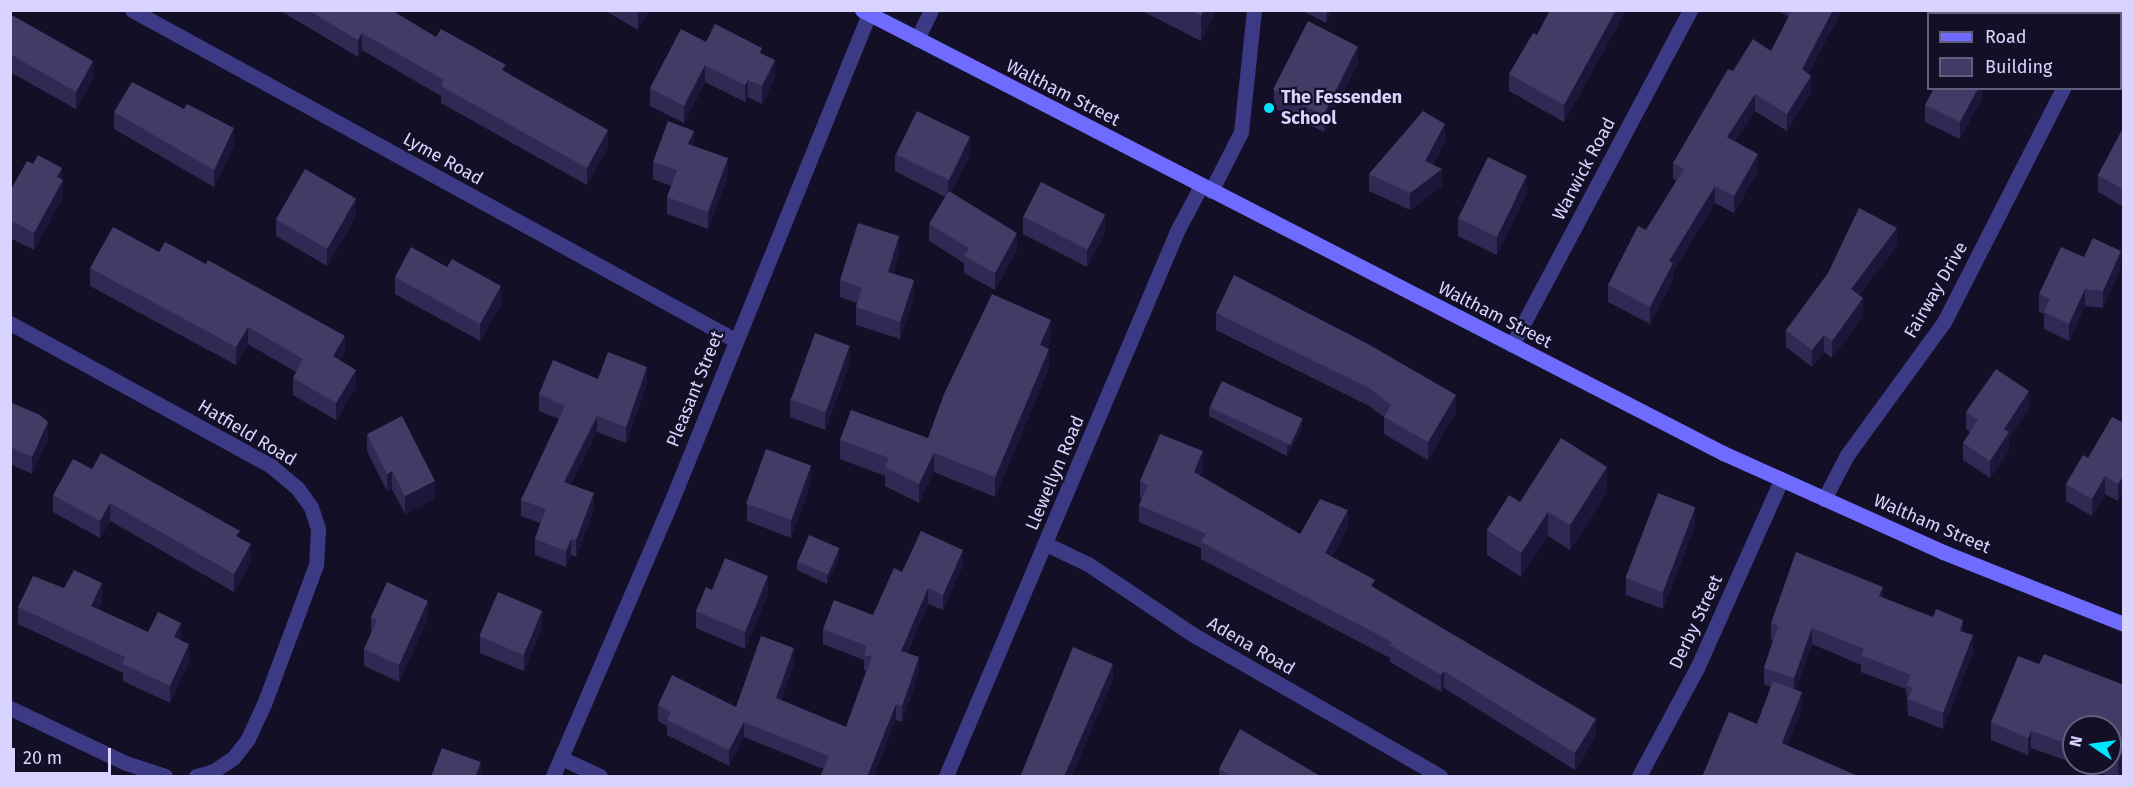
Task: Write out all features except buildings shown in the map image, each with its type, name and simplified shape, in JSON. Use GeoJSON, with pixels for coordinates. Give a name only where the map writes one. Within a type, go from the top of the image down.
{"type":"FeatureCollection","features":[{"type":"Feature","properties":{"kind":"main road","name":"Waltham Street"},"geometry":{"type":"LineString","coordinates":[[866,12],[1206,189],[1781,480],[2124,624]]}},
{"type":"Feature","properties":{"kind":"street","name":"Lyme Road"},"geometry":{"type":"LineString","coordinates":[[132,10],[735,339]]}},
{"type":"Feature","properties":{"kind":"street"},"geometry":{"type":"LineString","coordinates":[[917,39],[931,10]]}},
{"type":"Feature","properties":{"kind":"street","name":"Llewellyn Road"},"geometry":{"type":"LineString","coordinates":[[946,777],[1178,229],[1241,132],[1254,10]]}},
{"type":"Feature","properties":{"kind":"street","name":"Warwick Road"},"geometry":{"type":"LineString","coordinates":[[1512,345],[1690,10]]}},
{"type":"Feature","properties":{"kind":"street","name":"Pleasant Street"},"geometry":{"type":"LineString","coordinates":[[553,777],[668,512],[866,12]]}},
{"type":"Feature","properties":{"kind":"street","name":"Fairway Drive"},"geometry":{"type":"LineString","coordinates":[[1824,499],[1847,455],[1944,322],[2062,90]]}},
{"type":"Feature","properties":{"kind":"street","name":"Hatfield Road"},"geometry":{"type":"LineString","coordinates":[[10,323],[266,463],[305,497],[318,529],[318,553],[279,664],[241,749],[224,765],[196,777]]}},
{"type":"Feature","properties":{"kind":"street","name":"Derby Street"},"geometry":{"type":"LineString","coordinates":[[1639,777],[1697,668],[1781,480]]}},
{"type":"Feature","properties":{"kind":"street","name":"Adena Road"},"geometry":{"type":"LineString","coordinates":[[1046,544],[1088,564],[1192,634],[1440,777]]}},
{"type":"Feature","properties":{"kind":"street"},"geometry":{"type":"LineString","coordinates":[[10,708],[126,763],[165,777]]}},
{"type":"Feature","properties":{"kind":"street"},"geometry":{"type":"LineString","coordinates":[[561,758],[600,777]]}},
{"type":"Feature","properties":{"kind":"place","name":"The Fessenden School"},"geometry":{"type":"Point","coordinates":[1269,108]}}]}
